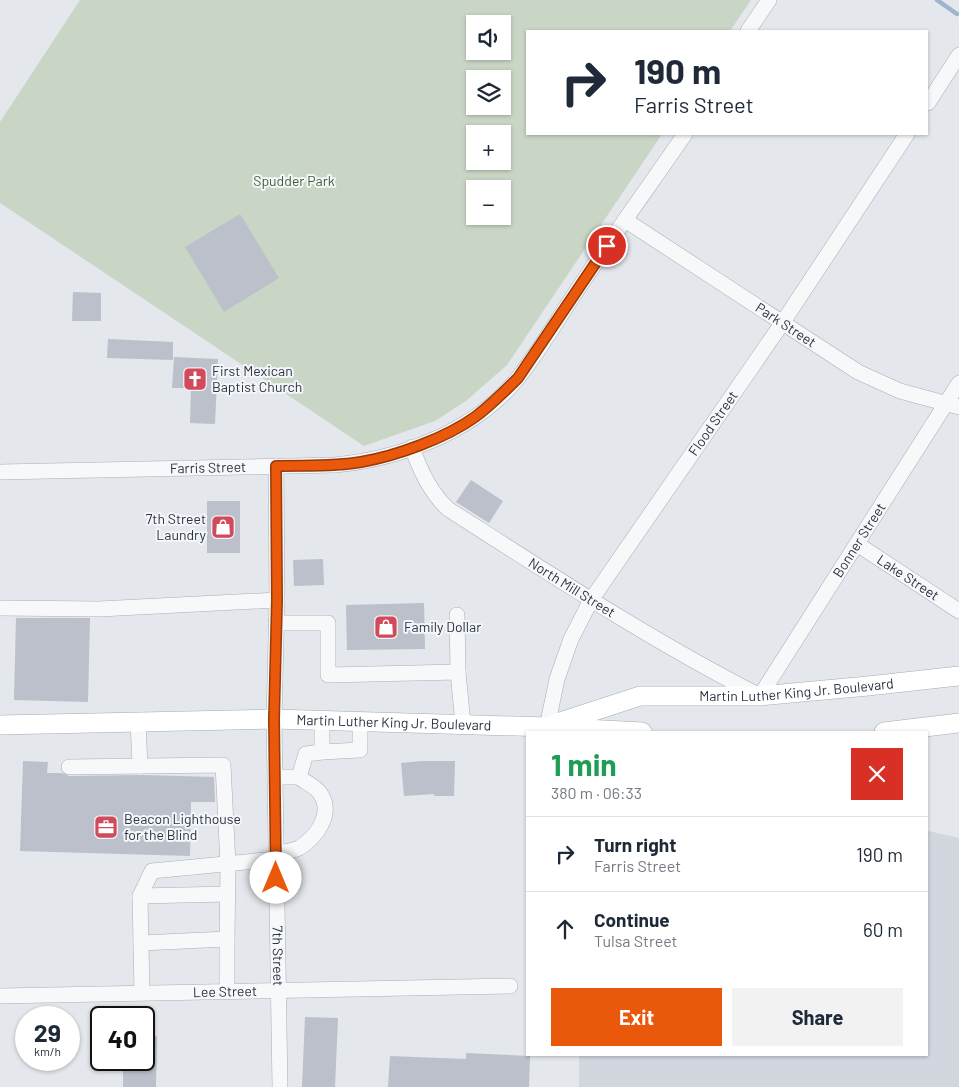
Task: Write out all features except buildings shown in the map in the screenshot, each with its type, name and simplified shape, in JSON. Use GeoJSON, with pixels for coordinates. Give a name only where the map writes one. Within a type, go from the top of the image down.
{"type":"FeatureCollection","features":[{"type":"Feature","properties":{"kind":"main road","name":"Martin Luther King Jr. Boulevard"},"geometry":{"type":"LineString","coordinates":[[547,727],[640,696],[760,696],[959,676]]}},
{"type":"Feature","properties":{"kind":"main road","name":"Martin Luther King Jr. Boulevard"},"geometry":{"type":"LineString","coordinates":[[0,725],[274,719],[623,731]]}},
{"type":"Feature","properties":{"kind":"main road"},"geometry":{"type":"LineString","coordinates":[[892,731],[959,723]]}},
{"type":"Feature","properties":{"kind":"street"},"geometry":{"type":"LineString","coordinates":[[749,30],[769,0]]}},
{"type":"Feature","properties":{"kind":"street"},"geometry":{"type":"LineString","coordinates":[[928,103],[959,55]]}},
{"type":"Feature","properties":{"kind":"street","name":"Farris Street"},"geometry":{"type":"LineString","coordinates":[[0,472],[276,466],[360,462],[402,452],[451,431],[474,418],[518,378],[624,220],[684,135]]}},
{"type":"Feature","properties":{"kind":"street","name":"Flood Street"},"geometry":{"type":"LineString","coordinates":[[547,727],[558,679],[571,639],[591,600],[782,322],[906,135]]}},
{"type":"Feature","properties":{"kind":"street","name":"Park Street"},"geometry":{"type":"LineString","coordinates":[[624,220],[844,364],[874,380],[910,394],[952,405]]}},
{"type":"Feature","properties":{"kind":"street","name":"Bonner Street"},"geometry":{"type":"LineString","coordinates":[[760,696],[857,544],[952,405],[959,383]]}},
{"type":"Feature","properties":{"kind":"street","name":"North Mill Street"},"geometry":{"type":"LineString","coordinates":[[412,447],[419,469],[440,501],[448,509],[591,600],[715,673],[760,696]]}},
{"type":"Feature","properties":{"kind":"street","name":"7th Street"},"geometry":{"type":"LineString","coordinates":[[276,466],[277,600],[274,719],[280,1087]]}},
{"type":"Feature","properties":{"kind":"street","name":"Lake Street"},"geometry":{"type":"LineString","coordinates":[[857,544],[959,611]]}},
{"type":"Feature","properties":{"kind":"street"},"geometry":{"type":"LineString","coordinates":[[0,608],[99,609],[277,600]]}},
{"type":"Feature","properties":{"kind":"street"},"geometry":{"type":"LineString","coordinates":[[457,615],[458,672],[463,724]]}},
{"type":"Feature","properties":{"kind":"street"},"geometry":{"type":"LineString","coordinates":[[276,623],[328,623],[328,675],[458,672]]}},
{"type":"Feature","properties":{"kind":"street"},"geometry":{"type":"LineString","coordinates":[[322,720],[322,752]]}},
{"type":"Feature","properties":{"kind":"street"},"geometry":{"type":"LineString","coordinates":[[299,777],[306,754],[360,750],[360,721]]}},
{"type":"Feature","properties":{"kind":"street"},"geometry":{"type":"LineString","coordinates":[[138,722],[140,766]]}},
{"type":"Feature","properties":{"kind":"street"},"geometry":{"type":"LineString","coordinates":[[70,767],[223,765],[228,865],[228,991]]}},
{"type":"Feature","properties":{"kind":"street"},"geometry":{"type":"LineString","coordinates":[[142,993],[140,896],[152,871],[228,865],[276,856],[297,849],[312,838],[324,820],[326,804],[320,792],[299,777],[276,777]]}},
{"type":"Feature","properties":{"kind":"street"},"geometry":{"type":"LineString","coordinates":[[140,896],[228,894]]}},
{"type":"Feature","properties":{"kind":"street"},"geometry":{"type":"LineString","coordinates":[[141,943],[227,939]]}},
{"type":"Feature","properties":{"kind":"street","name":"Lee Street"},"geometry":{"type":"LineString","coordinates":[[0,996],[510,986]]}},
{"type":"Feature","properties":{"kind":"shaded area"},"geometry":{"type":"Polygon","coordinates":[[[928,831],[959,838],[959,1087],[579,1087],[579,1056],[928,1055],[928,831]]]}},
{"type":"Feature","properties":{"kind":"green space","name":"Spudder Park"},"geometry":{"type":"Polygon","coordinates":[[[80,0],[751,0],[731,30],[526,30],[526,135],[661,135],[507,365],[466,401],[435,421],[364,446],[0,203],[0,122],[80,0]]]}},
{"type":"Feature","properties":{"kind":"waterway"},"geometry":{"type":"LineString","coordinates":[[937,0],[957,14]]}},
{"type":"Feature","properties":{"kind":"place","name":"First Mexican Baptist Church"},"geometry":{"type":"Point","coordinates":[195,379]}},
{"type":"Feature","properties":{"kind":"place","name":"7th Street Laundry"},"geometry":{"type":"Point","coordinates":[223,527]}},
{"type":"Feature","properties":{"kind":"place","name":"Family Dollar"},"geometry":{"type":"Point","coordinates":[386,627]}},
{"type":"Feature","properties":{"kind":"place","name":"Beacon Lighthouse for the Blind"},"geometry":{"type":"Point","coordinates":[106,827]}},
{"type":"Feature","properties":{"kind":"route"},"geometry":{"type":"LineString","coordinates":[[276,878],[276,777],[274,751],[277,600],[276,466],[360,462],[402,452],[474,418],[518,378],[607,246]]}}]}
